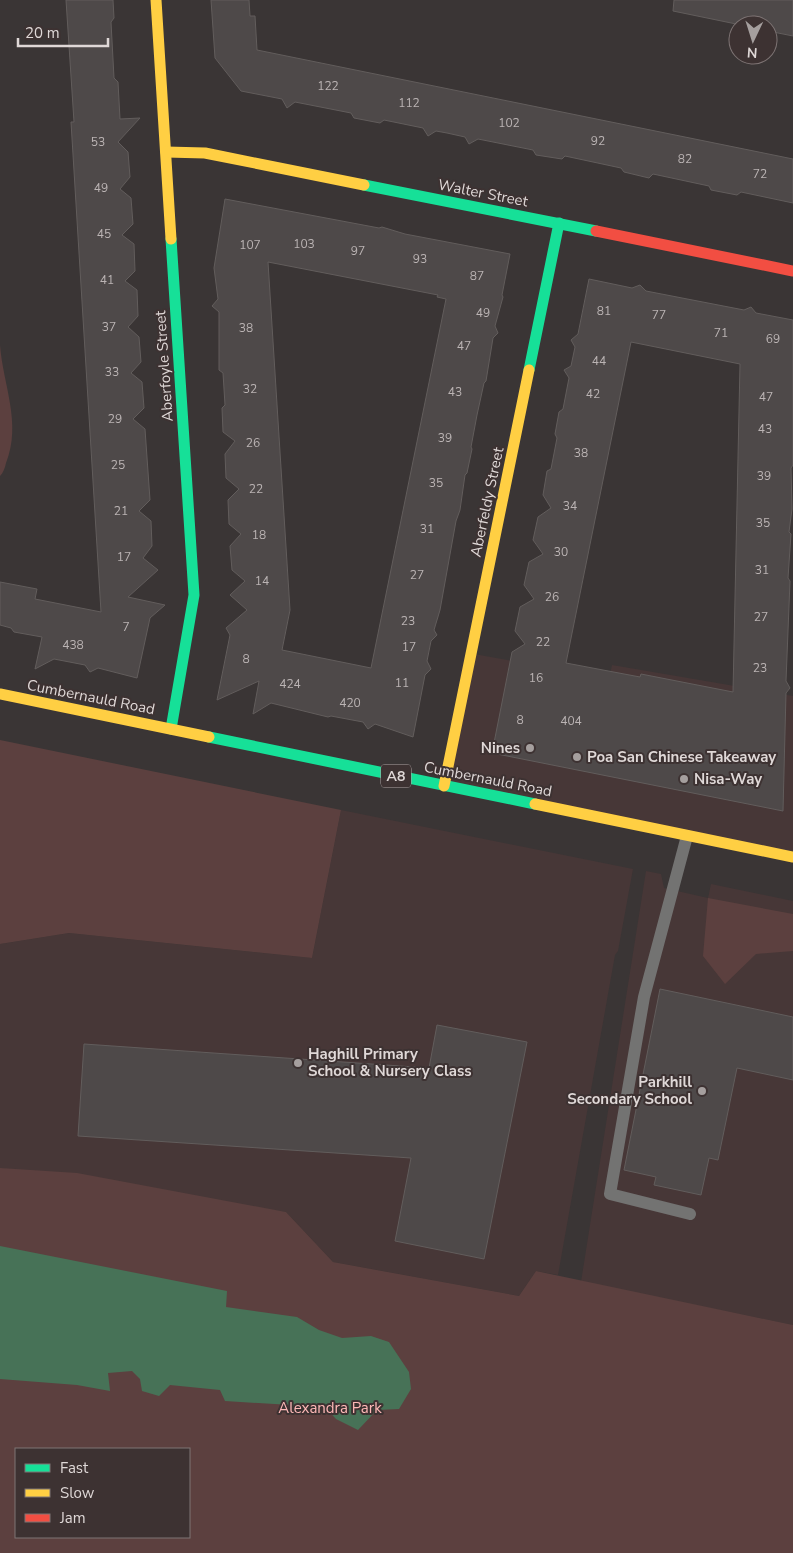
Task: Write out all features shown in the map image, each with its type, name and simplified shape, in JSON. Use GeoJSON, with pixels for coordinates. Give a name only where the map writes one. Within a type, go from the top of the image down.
{"type":"FeatureCollection","features":[{"type":"Feature","properties":{"kind":"street","name":"Aberfoyle Street"},"geometry":{"type":"LineString","coordinates":[[156,0],[194,595],[171,729]]}},
{"type":"Feature","properties":{"kind":"street","name":"Walter Street"},"geometry":{"type":"LineString","coordinates":[[166,152],[205,153],[793,271]]}},
{"type":"Feature","properties":{"kind":"street","name":"Aberfeldy Street"},"geometry":{"type":"LineString","coordinates":[[444,786],[559,223]]}},
{"type":"Feature","properties":{"kind":"street","name":"Cumbernauld Road"},"geometry":{"type":"LineString","coordinates":[[0,694],[793,857]]}},
{"type":"Feature","properties":{"kind":"lane"},"geometry":{"type":"LineString","coordinates":[[687,836],[644,997],[610,1194],[690,1214]]}},
{"type":"Feature","properties":{"kind":"shaded area"},"geometry":{"type":"Polygon","coordinates":[[[474,654],[535,665],[595,745],[612,665],[793,696],[793,858],[439,784],[474,654]]]}},
{"type":"Feature","properties":{"kind":"shaded area","name":"Haghill Primary School & Nursery Class"},"geometry":{"type":"Polygon","coordinates":[[[341,810],[633,869],[618,951],[615,955],[558,1275],[536,1271],[519,1296],[333,1262],[286,1212],[0,1168],[0,944],[69,933],[312,958],[341,810]]]}},
{"type":"Feature","properties":{"kind":"shaded area","name":"Parkhill Secondary School"},"geometry":{"type":"Polygon","coordinates":[[[646,871],[661,874],[664,888],[708,898],[711,884],[793,901],[793,1325],[581,1282],[646,871]]]}},
{"type":"Feature","properties":{"kind":"shaded area"},"geometry":{"type":"Polygon","coordinates":[[[0,1246],[227,1291],[226,1307],[297,1317],[319,1330],[342,1338],[371,1336],[389,1342],[409,1372],[411,1389],[399,1409],[377,1410],[358,1430],[336,1419],[324,1406],[300,1411],[291,1405],[225,1401],[220,1390],[170,1385],[159,1396],[142,1391],[140,1379],[132,1371],[108,1373],[110,1391],[77,1385],[0,1379],[0,1246]]]}},
{"type":"Feature","properties":{"kind":"green space"},"geometry":{"type":"Polygon","coordinates":[[[0,345],[10,404],[12,433],[10,448],[0,476],[0,345]]]}},
{"type":"Feature","properties":{"kind":"green space"},"geometry":{"type":"Polygon","coordinates":[[[0,740],[341,810],[312,958],[69,933],[0,944],[0,740]]]}},
{"type":"Feature","properties":{"kind":"green space"},"geometry":{"type":"Polygon","coordinates":[[[708,898],[793,914],[793,951],[756,954],[725,984],[703,956],[708,898]]]}},
{"type":"Feature","properties":{"kind":"green space","name":"Alexandra Park"},"geometry":{"type":"Polygon","coordinates":[[[0,1168],[77,1173],[286,1212],[333,1262],[519,1296],[536,1271],[793,1325],[793,1553],[0,1553],[0,1168]]]}},
{"type":"Feature","properties":{"kind":"building"},"geometry":{"type":"Polygon","coordinates":[[[66,0],[113,0],[114,18],[111,22],[114,78],[118,82],[120,119],[140,118],[118,142],[128,152],[130,177],[120,189],[131,198],[133,224],[122,235],[134,244],[135,271],[125,281],[137,290],[138,316],[128,327],[139,337],[141,362],[131,373],[142,382],[144,408],[133,419],[145,429],[150,500],[139,511],[151,521],[152,546],[143,558],[158,570],[128,597],[165,605],[150,618],[137,678],[98,668],[90,672],[85,665],[54,659],[35,669],[42,637],[14,632],[11,628],[0,625],[0,582],[37,589],[35,599],[101,612],[71,122],[74,122],[66,0]]]}},
{"type":"Feature","properties":{"kind":"building"},"geometry":{"type":"Polygon","coordinates":[[[211,0],[249,0],[250,16],[255,16],[257,50],[793,159],[793,203],[741,192],[737,195],[711,190],[709,186],[653,174],[649,178],[624,172],[621,168],[565,156],[562,159],[536,155],[533,150],[478,139],[469,144],[465,137],[447,133],[436,131],[428,136],[423,128],[384,120],[380,123],[354,118],[351,113],[295,102],[287,108],[282,99],[241,91],[215,58],[211,0]]]}},
{"type":"Feature","properties":{"kind":"building"},"geometry":{"type":"Polygon","coordinates":[[[674,0],[793,0],[793,36],[778,33],[778,15],[728,15],[728,22],[673,11],[674,0]]]}},
{"type":"Feature","properties":{"kind":"building"},"geometry":{"type":"Polygon","coordinates":[[[225,199],[379,228],[382,227],[405,234],[510,254],[503,297],[495,326],[498,333],[493,338],[440,610],[434,630],[437,635],[431,641],[427,661],[431,669],[425,675],[413,737],[375,724],[368,729],[363,722],[328,717],[271,703],[253,714],[259,681],[217,700],[230,635],[226,628],[247,610],[230,595],[245,581],[232,570],[230,546],[241,534],[229,524],[228,500],[239,489],[226,478],[225,454],[235,441],[223,432],[222,408],[225,405],[223,373],[219,370],[219,312],[212,306],[218,299],[214,268],[225,199]],[[268,262],[290,610],[282,650],[371,668],[446,299],[437,297],[438,295],[268,262]]]}},
{"type":"Feature","properties":{"kind":"building"},"geometry":{"type":"Polygon","coordinates":[[[589,279],[632,288],[640,285],[646,291],[744,310],[751,307],[756,313],[793,320],[793,465],[791,468],[792,509],[789,532],[791,534],[788,578],[790,581],[786,681],[790,688],[786,693],[783,811],[492,753],[512,652],[525,644],[515,631],[520,607],[534,599],[524,585],[529,562],[543,554],[533,540],[538,517],[551,508],[543,495],[547,471],[551,469],[557,438],[555,434],[559,412],[563,409],[569,378],[564,370],[571,366],[575,347],[571,340],[578,334],[589,279]],[[631,342],[566,663],[640,677],[641,674],[733,692],[740,364],[631,342]]]}},
{"type":"Feature","properties":{"kind":"building"},"geometry":{"type":"Polygon","coordinates":[[[660,989],[793,1017],[793,1080],[737,1068],[718,1160],[709,1158],[701,1195],[654,1185],[656,1177],[624,1170],[660,989]]]}},
{"type":"Feature","properties":{"kind":"building"},"geometry":{"type":"Polygon","coordinates":[[[437,1025],[527,1042],[484,1259],[395,1241],[411,1158],[78,1136],[84,1044],[429,1068],[437,1025]]]}},
{"type":"Feature","properties":{"kind":"traffic: fast"},"geometry":{"type":"LineString","coordinates":[[364,185],[596,231]]}},
{"type":"Feature","properties":{"kind":"traffic: fast"},"geometry":{"type":"LineString","coordinates":[[529,370],[559,223]]}},
{"type":"Feature","properties":{"kind":"traffic: fast"},"geometry":{"type":"LineString","coordinates":[[171,239],[194,595],[171,729]]}},
{"type":"Feature","properties":{"kind":"traffic: fast"},"geometry":{"type":"LineString","coordinates":[[209,737],[535,804]]}},
{"type":"Feature","properties":{"kind":"traffic: slow"},"geometry":{"type":"LineString","coordinates":[[156,0],[171,239]]}},
{"type":"Feature","properties":{"kind":"traffic: slow"},"geometry":{"type":"LineString","coordinates":[[166,152],[205,153],[364,185]]}},
{"type":"Feature","properties":{"kind":"traffic: slow"},"geometry":{"type":"LineString","coordinates":[[444,786],[529,370]]}},
{"type":"Feature","properties":{"kind":"traffic: slow"},"geometry":{"type":"LineString","coordinates":[[0,694],[209,737]]}},
{"type":"Feature","properties":{"kind":"traffic: slow"},"geometry":{"type":"LineString","coordinates":[[535,804],[793,857]]}},
{"type":"Feature","properties":{"kind":"traffic: jam"},"geometry":{"type":"LineString","coordinates":[[596,231],[793,271]]}},
{"type":"Feature","properties":{"kind":"place","name":"Nines"},"geometry":{"type":"Point","coordinates":[530,748]}},
{"type":"Feature","properties":{"kind":"place","name":"Poa San Chinese Takeaway"},"geometry":{"type":"Point","coordinates":[577,757]}},
{"type":"Feature","properties":{"kind":"place","name":"Nisa-Way"},"geometry":{"type":"Point","coordinates":[684,779]}},
{"type":"Feature","properties":{"kind":"place","name":"Haghill Primary School & Nursery Class"},"geometry":{"type":"Point","coordinates":[298,1063]}},
{"type":"Feature","properties":{"kind":"place","name":"Parkhill Secondary School"},"geometry":{"type":"Point","coordinates":[702,1091]}}]}
